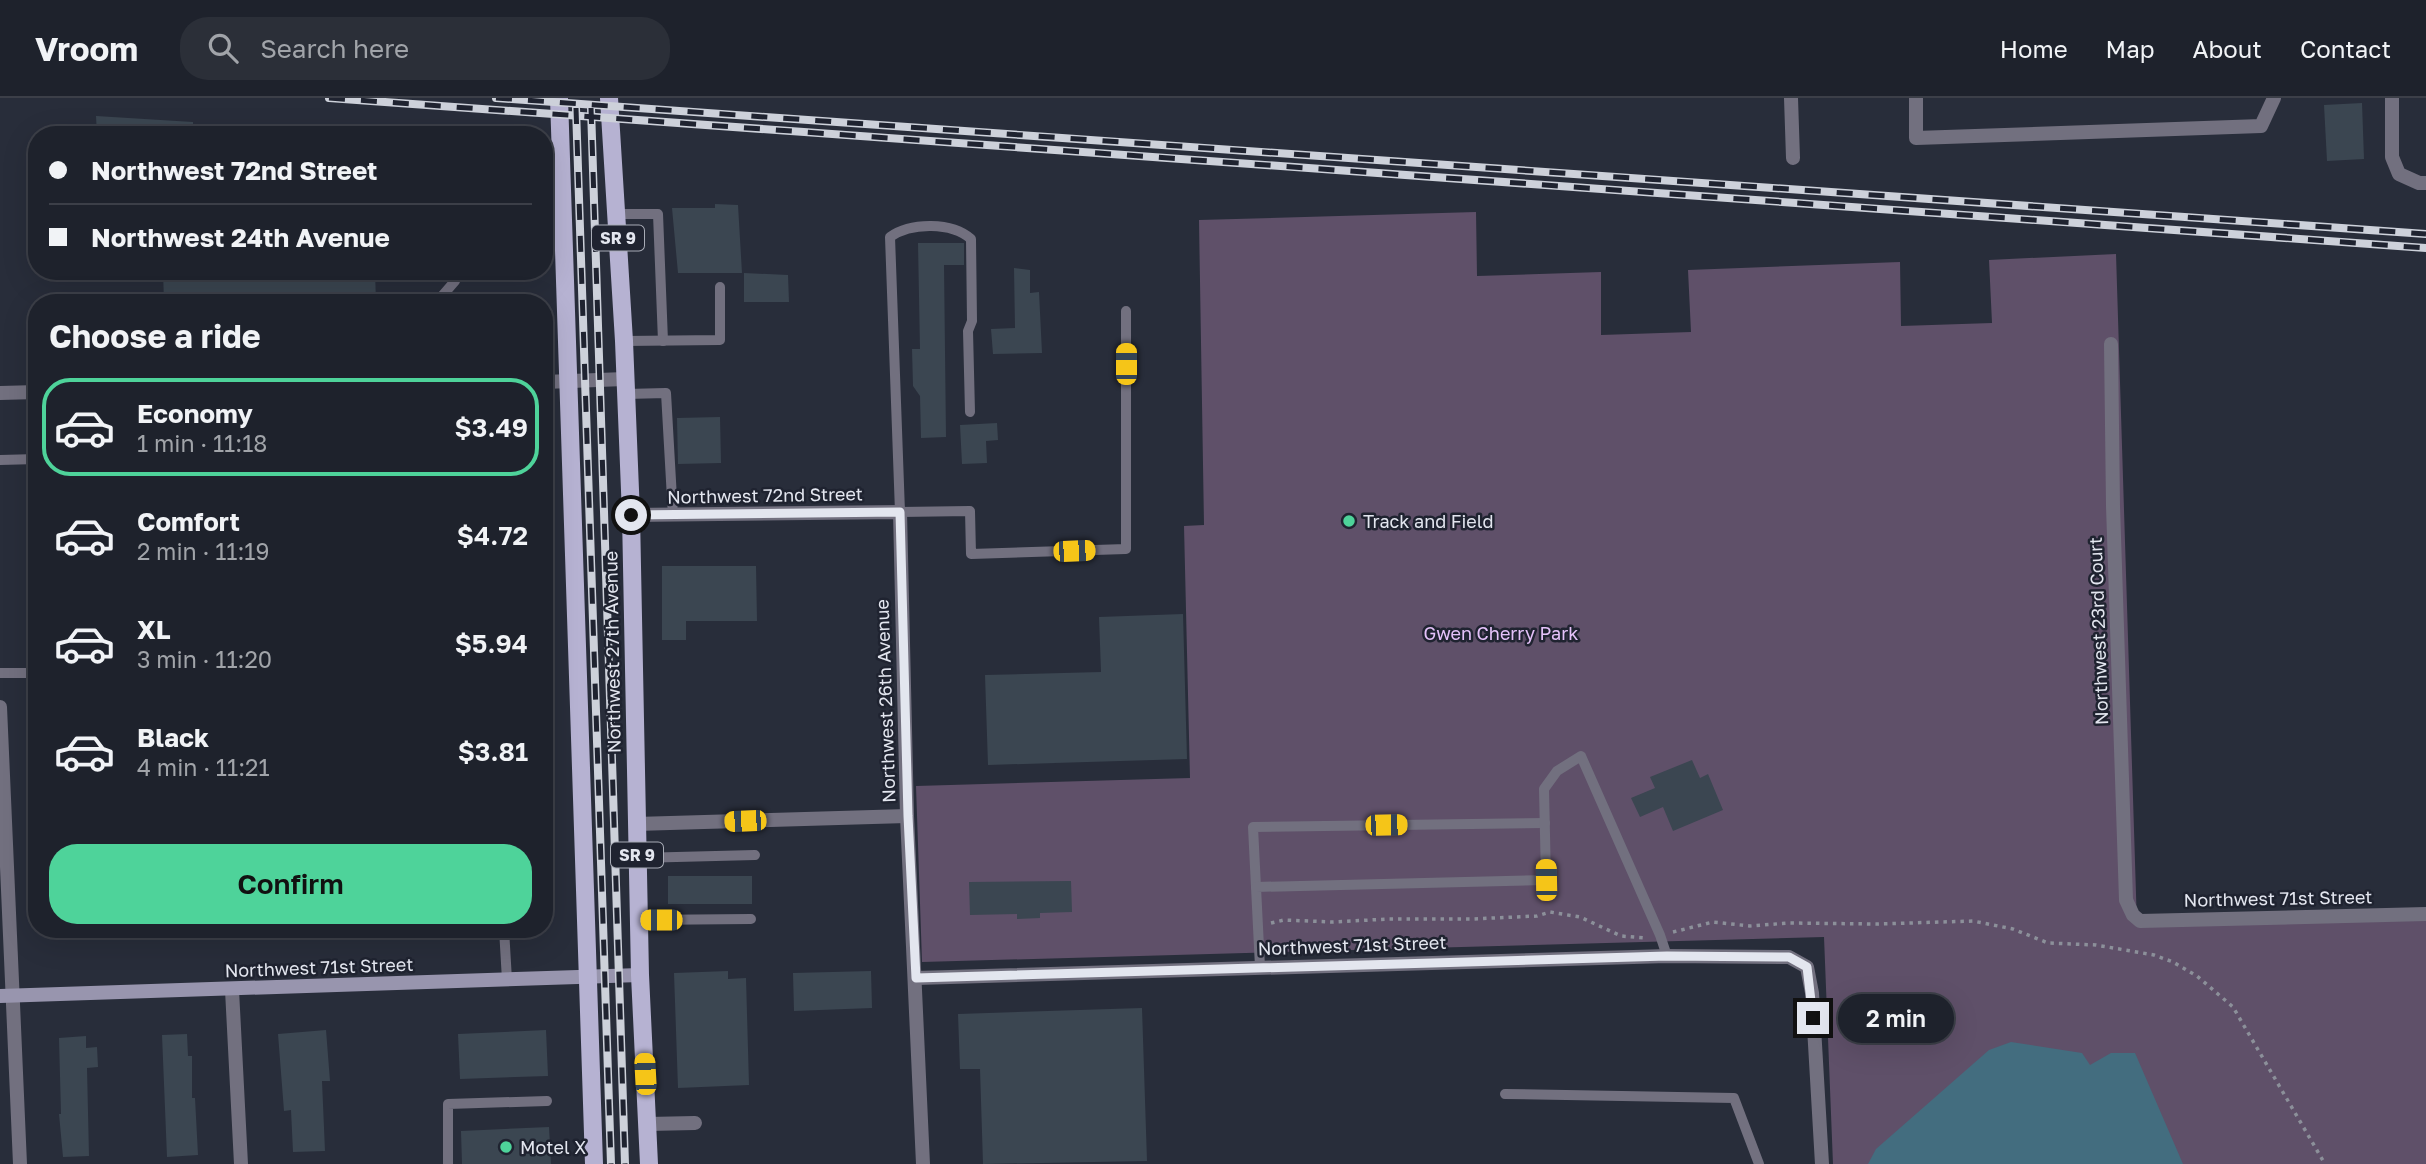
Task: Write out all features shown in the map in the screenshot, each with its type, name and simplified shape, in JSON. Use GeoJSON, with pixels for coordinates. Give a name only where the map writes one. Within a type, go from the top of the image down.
{"type":"FeatureCollection","features":[{"type":"Feature","properties":{"kind":"main road","name":"Northwest 27th Avenue"},"geometry":{"type":"LineString","coordinates":[[559,98],[594,1164]]}},
{"type":"Feature","properties":{"kind":"main road","name":"Northwest 27th Avenue"},"geometry":{"type":"LineString","coordinates":[[609,98],[624,341],[631,515],[640,975],[649,1164]]}},
{"type":"Feature","properties":{"kind":"street"},"geometry":{"type":"LineString","coordinates":[[1791,98],[1793,158]]}},
{"type":"Feature","properties":{"kind":"street"},"geometry":{"type":"LineString","coordinates":[[1916,98],[1916,138],[2261,126],[2274,98]]}},
{"type":"Feature","properties":{"kind":"street"},"geometry":{"type":"LineString","coordinates":[[2392,98],[2392,157],[2399,174],[2419,183],[2426,183]]}},
{"type":"Feature","properties":{"kind":"street","name":"Northwest 23rd Court"},"geometry":{"type":"LineString","coordinates":[[2111,344],[2112,481],[2126,900],[2133,915]]}},
{"type":"Feature","properties":{"kind":"street"},"geometry":{"type":"LineString","coordinates":[[553,382],[626,386]]}},
{"type":"Feature","properties":{"kind":"street"},"geometry":{"type":"LineString","coordinates":[[0,393],[28,392]]}},
{"type":"Feature","properties":{"kind":"street","name":"Northwest 72nd Street"},"geometry":{"type":"LineString","coordinates":[[631,515],[900,512]]}},
{"type":"Feature","properties":{"kind":"street","name":"Northwest 26th Avenue"},"geometry":{"type":"LineString","coordinates":[[900,512],[908,816],[923,1164]]}},
{"type":"Feature","properties":{"kind":"street"},"geometry":{"type":"LineString","coordinates":[[0,709],[6,996],[20,1164]]}},
{"type":"Feature","properties":{"kind":"street"},"geometry":{"type":"LineString","coordinates":[[636,824],[908,816]]}},
{"type":"Feature","properties":{"kind":"street","name":"Northwest 71st Street"},"geometry":{"type":"LineString","coordinates":[[2133,915],[2140,921],[2426,914]]}},
{"type":"Feature","properties":{"kind":"street","name":"Northwest 71st Street"},"geometry":{"type":"LineString","coordinates":[[916,978],[1667,956],[1789,957],[1807,967],[1812,993],[1822,1164]]}},
{"type":"Feature","properties":{"kind":"street","name":"Northwest 71st Street"},"geometry":{"type":"LineString","coordinates":[[6,996],[640,975]]}},
{"type":"Feature","properties":{"kind":"street"},"geometry":{"type":"LineString","coordinates":[[232,990],[242,1164]]}},
{"type":"Feature","properties":{"kind":"street"},"geometry":{"type":"LineString","coordinates":[[648,1124],[695,1123]]}},
{"type":"Feature","properties":{"kind":"lane"},"geometry":{"type":"LineString","coordinates":[[616,215],[658,214],[663,341]]}},
{"type":"Feature","properties":{"kind":"lane","name":"Northwest 26th Avenue"},"geometry":{"type":"LineString","coordinates":[[900,512],[890,237],[900,230],[920,226],[963,232],[971,239],[972,321],[968,331],[970,412]]}},
{"type":"Feature","properties":{"kind":"lane"},"geometry":{"type":"LineString","coordinates":[[444,294],[456,280]]}},
{"type":"Feature","properties":{"kind":"lane"},"geometry":{"type":"LineString","coordinates":[[624,341],[720,340],[720,287]]}},
{"type":"Feature","properties":{"kind":"lane"},"geometry":{"type":"LineString","coordinates":[[900,512],[970,511],[971,554],[1126,549],[1126,311]]}},
{"type":"Feature","properties":{"kind":"lane"},"geometry":{"type":"LineString","coordinates":[[626,386],[666,393],[673,516]]}},
{"type":"Feature","properties":{"kind":"lane"},"geometry":{"type":"LineString","coordinates":[[0,460],[28,458]]}},
{"type":"Feature","properties":{"kind":"lane"},"geometry":{"type":"LineString","coordinates":[[0,673],[28,673]]}},
{"type":"Feature","properties":{"kind":"lane"},"geometry":{"type":"LineString","coordinates":[[1256,887],[1546,880],[1545,789],[1557,771],[1581,756],[1667,956]]}},
{"type":"Feature","properties":{"kind":"lane"},"geometry":{"type":"LineString","coordinates":[[1260,967],[1254,827],[1545,823]]}},
{"type":"Feature","properties":{"kind":"lane"},"geometry":{"type":"LineString","coordinates":[[637,858],[755,855]]}},
{"type":"Feature","properties":{"kind":"lane"},"geometry":{"type":"LineString","coordinates":[[639,920],[751,919]]}},
{"type":"Feature","properties":{"kind":"lane"},"geometry":{"type":"LineString","coordinates":[[505,938],[507,980]]}},
{"type":"Feature","properties":{"kind":"lane"},"geometry":{"type":"LineString","coordinates":[[1505,1094],[1734,1098],[1759,1164]]}},
{"type":"Feature","properties":{"kind":"lane"},"geometry":{"type":"LineString","coordinates":[[448,1164],[448,1104],[547,1101]]}},
{"type":"Feature","properties":{"kind":"path"},"geometry":{"type":"LineString","coordinates":[[1258,923],[1284,920],[1332,922],[1472,919],[1537,916],[1550,912],[1580,917],[1621,936],[1646,938],[1713,922],[1750,926],[1788,923],[1973,921],[2013,929],[2048,943],[2096,946],[2154,955],[2197,976],[2234,1007],[2325,1164]]}},
{"type":"Feature","properties":{"kind":"green space","name":"Gwen Cherry Park"},"geometry":{"type":"Polygon","coordinates":[[[1476,212],[1477,276],[1601,272],[1601,335],[1691,332],[1688,270],[1900,262],[1901,326],[1992,323],[1989,260],[2116,254],[2137,926],[2426,916],[2426,1164],[1833,1164],[1824,937],[922,962],[916,786],[1190,778],[1184,526],[1204,525],[1199,220],[1476,212]]]}},
{"type":"Feature","properties":{"kind":"water"},"geometry":{"type":"Polygon","coordinates":[[[2011,1042],[2082,1053],[2090,1065],[2111,1053],[2135,1053],[2183,1164],[1868,1164],[1876,1149],[1989,1050],[2011,1042]]]}},
{"type":"Feature","properties":{"kind":"building"},"geometry":{"type":"Polygon","coordinates":[[[2362,103],[2364,159],[2327,161],[2324,105],[2362,103]]]}},
{"type":"Feature","properties":{"kind":"building"},"geometry":{"type":"Polygon","coordinates":[[[96,116],[193,122],[193,126],[97,126],[96,116]]]}},
{"type":"Feature","properties":{"kind":"building"},"geometry":{"type":"Polygon","coordinates":[[[715,204],[738,205],[742,273],[678,273],[672,208],[715,208],[715,204]]]}},
{"type":"Feature","properties":{"kind":"building"},"geometry":{"type":"Polygon","coordinates":[[[918,243],[964,243],[964,265],[944,265],[946,437],[921,438],[920,396],[913,386],[912,349],[920,349],[918,243]]]}},
{"type":"Feature","properties":{"kind":"building"},"geometry":{"type":"Polygon","coordinates":[[[1014,268],[1030,270],[1030,293],[1039,292],[1042,353],[993,354],[991,329],[1015,328],[1014,268]]]}},
{"type":"Feature","properties":{"kind":"building"},"geometry":{"type":"Polygon","coordinates":[[[744,273],[788,275],[789,302],[744,302],[744,273]]]}},
{"type":"Feature","properties":{"kind":"building"},"geometry":{"type":"Polygon","coordinates":[[[163,280],[375,280],[376,294],[164,294],[163,280]]]}},
{"type":"Feature","properties":{"kind":"building"},"geometry":{"type":"Polygon","coordinates":[[[720,417],[721,463],[678,464],[677,418],[720,417]]]}},
{"type":"Feature","properties":{"kind":"building"},"geometry":{"type":"Polygon","coordinates":[[[997,423],[998,440],[986,441],[987,463],[962,464],[960,425],[997,423]]]}},
{"type":"Feature","properties":{"kind":"building"},"geometry":{"type":"Polygon","coordinates":[[[662,566],[756,566],[757,621],[686,621],[686,640],[662,640],[662,566]]]}},
{"type":"Feature","properties":{"kind":"building"},"geometry":{"type":"Polygon","coordinates":[[[1183,614],[1187,759],[988,765],[985,675],[1101,672],[1099,617],[1183,614]]]}},
{"type":"Feature","properties":{"kind":"building"},"geometry":{"type":"Polygon","coordinates":[[[1692,760],[1700,778],[1708,774],[1723,810],[1673,831],[1663,807],[1640,817],[1631,798],[1655,788],[1650,777],[1692,760]]]}},
{"type":"Feature","properties":{"kind":"building"},"geometry":{"type":"Polygon","coordinates":[[[668,876],[752,876],[752,904],[668,904],[668,876]]]}},
{"type":"Feature","properties":{"kind":"building"},"geometry":{"type":"Polygon","coordinates":[[[1071,881],[1072,912],[1040,913],[1040,918],[1017,919],[1017,914],[970,915],[969,882],[1071,881]]]}},
{"type":"Feature","properties":{"kind":"building"},"geometry":{"type":"Polygon","coordinates":[[[728,971],[728,979],[746,978],[749,1085],[678,1088],[674,973],[728,971]]]}},
{"type":"Feature","properties":{"kind":"building"},"geometry":{"type":"Polygon","coordinates":[[[871,971],[872,1008],[794,1011],[793,973],[871,971]]]}},
{"type":"Feature","properties":{"kind":"building"},"geometry":{"type":"Polygon","coordinates":[[[1142,1008],[1147,1161],[983,1164],[980,1069],[960,1069],[958,1014],[1142,1008]]]}},
{"type":"Feature","properties":{"kind":"building"},"geometry":{"type":"Polygon","coordinates":[[[326,1030],[330,1081],[322,1081],[325,1151],[293,1152],[291,1110],[284,1111],[278,1034],[326,1030]]]}},
{"type":"Feature","properties":{"kind":"building"},"geometry":{"type":"Polygon","coordinates":[[[546,1030],[548,1076],[460,1079],[458,1034],[546,1030]]]}},
{"type":"Feature","properties":{"kind":"building"},"geometry":{"type":"Polygon","coordinates":[[[187,1034],[188,1056],[192,1056],[192,1098],[195,1098],[198,1155],[167,1157],[162,1035],[187,1034]]]}},
{"type":"Feature","properties":{"kind":"building"},"geometry":{"type":"Polygon","coordinates":[[[86,1036],[86,1048],[97,1047],[98,1067],[87,1068],[89,1156],[63,1157],[59,1114],[59,1038],[86,1036]]]}},
{"type":"Feature","properties":{"kind":"building","name":"Motel X"},"geometry":{"type":"Polygon","coordinates":[[[549,1127],[551,1164],[462,1164],[461,1131],[549,1127]]]}},
{"type":"Feature","properties":{"kind":"railway"},"geometry":{"type":"LineString","coordinates":[[329,98],[2426,248]]}},
{"type":"Feature","properties":{"kind":"railway"},"geometry":{"type":"LineString","coordinates":[[496,98],[2426,234]]}},
{"type":"Feature","properties":{"kind":"railway"},"geometry":{"type":"LineString","coordinates":[[576,108],[611,1164]]}},
{"type":"Feature","properties":{"kind":"railway"},"geometry":{"type":"LineString","coordinates":[[591,108],[625,1164]]}},
{"type":"Feature","properties":{"kind":"place","name":"Track and Field"},"geometry":{"type":"Point","coordinates":[1349,521]}},
{"type":"Feature","properties":{"kind":"place","name":"Motel X"},"geometry":{"type":"Point","coordinates":[506,1147]}},
{"type":"Feature","properties":{"kind":"route"},"geometry":{"type":"LineString","coordinates":[[631,515],[900,512],[908,816],[916,978],[1667,956],[1789,957],[1807,967],[1813,1018]]}}]}
